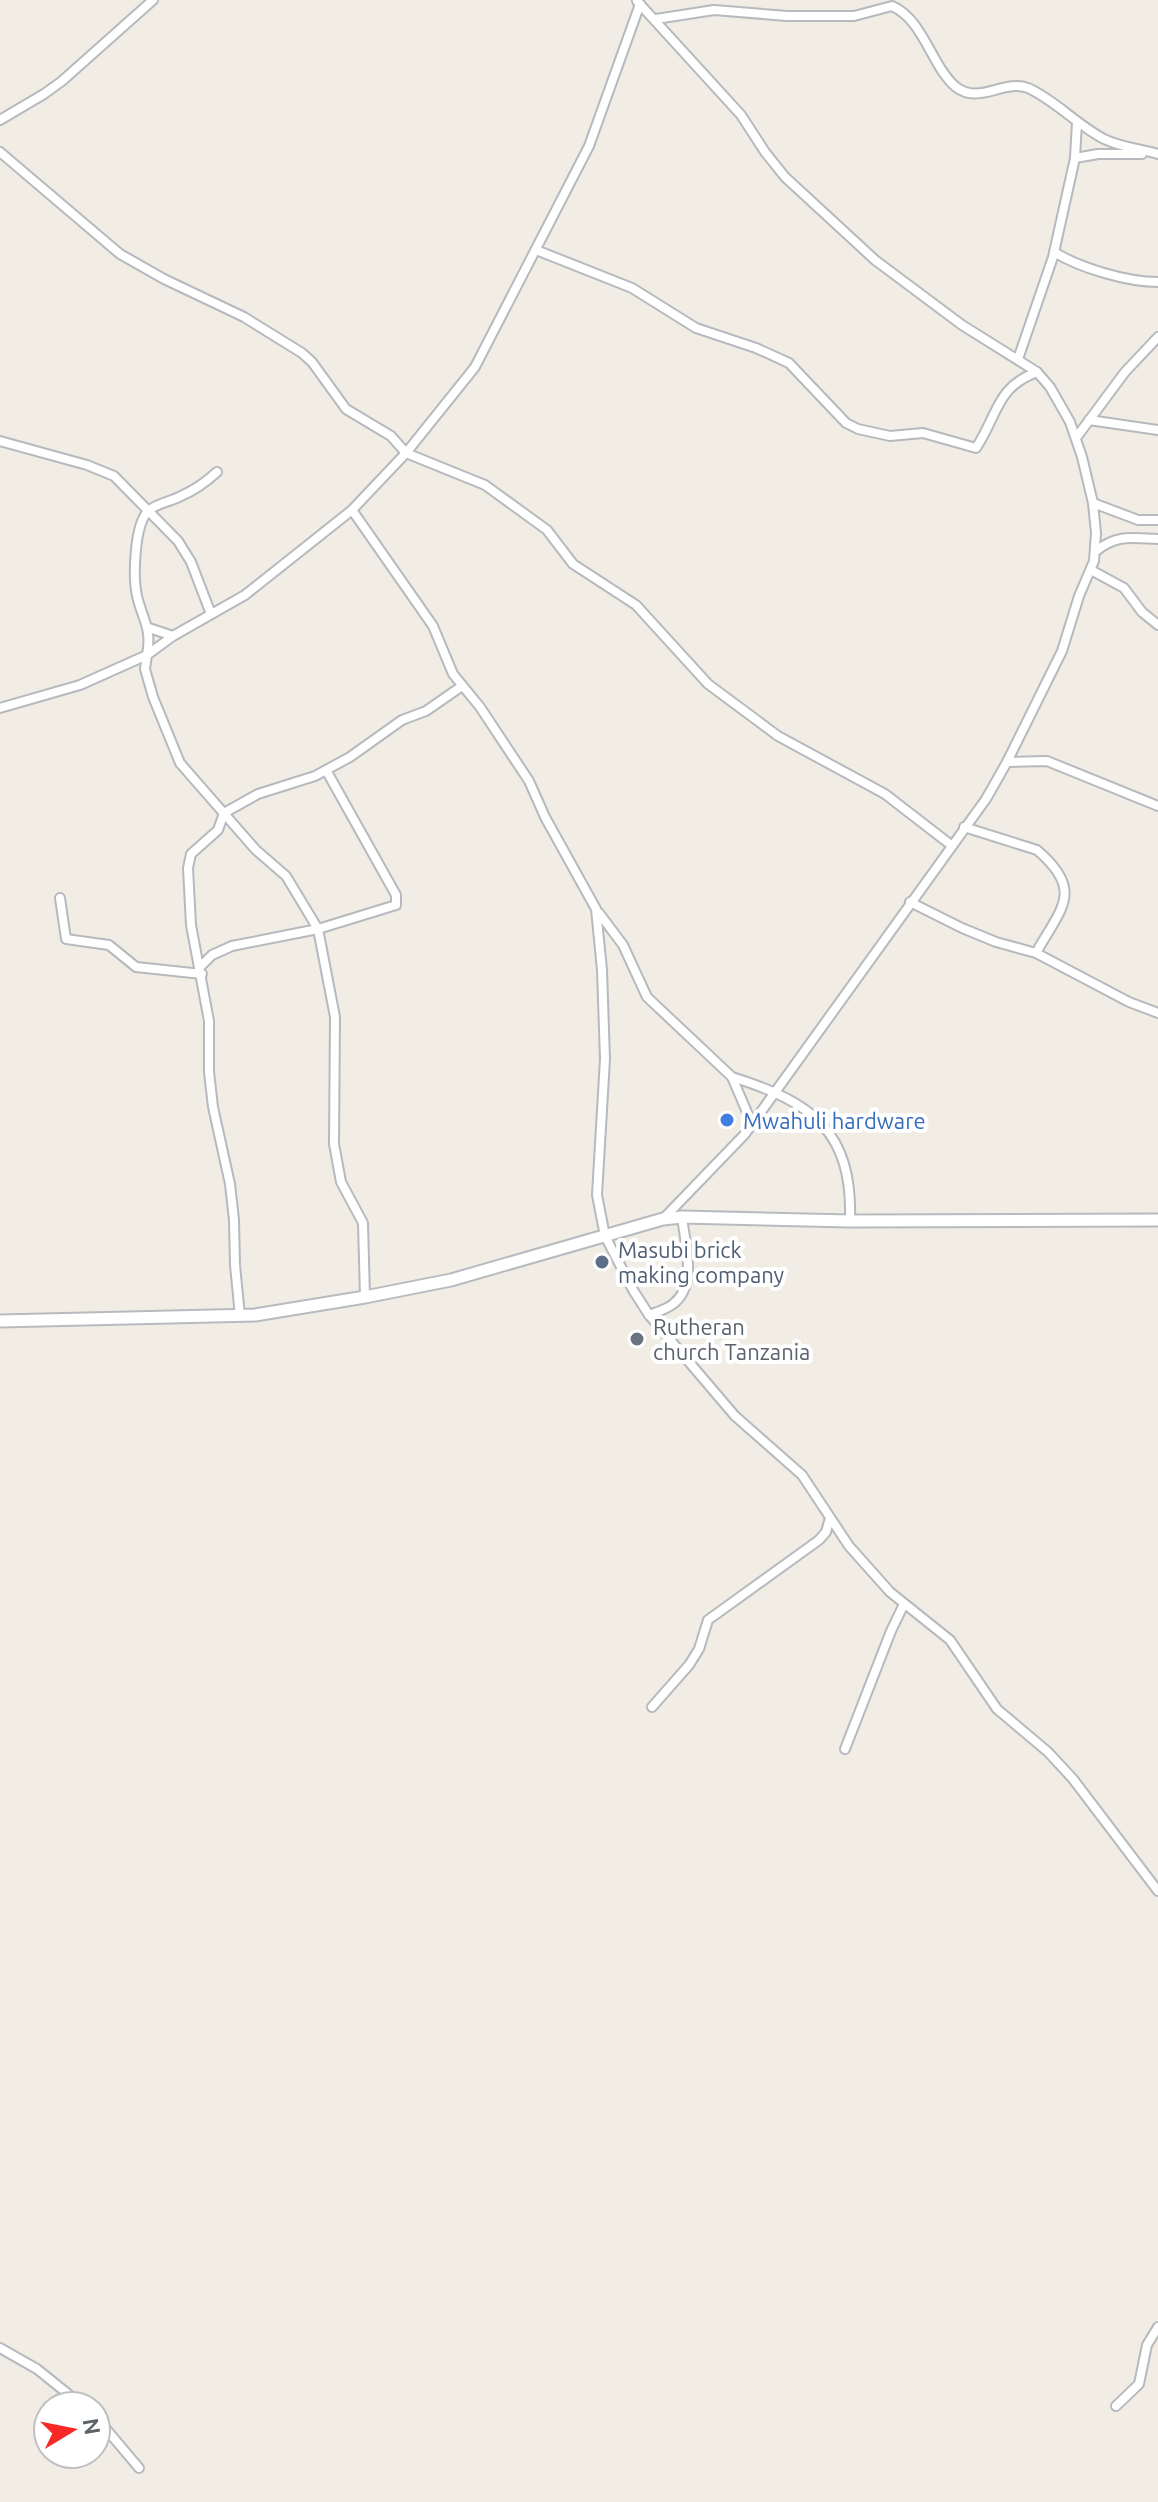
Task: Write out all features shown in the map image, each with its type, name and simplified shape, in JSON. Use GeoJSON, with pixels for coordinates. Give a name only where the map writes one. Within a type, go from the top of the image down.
{"type":"FeatureCollection","features":[{"type":"Feature","properties":{"kind":"street"},"geometry":{"type":"LineString","coordinates":[[0,120],[62,81],[153,0]]}},
{"type":"Feature","properties":{"kind":"street"},"geometry":{"type":"LineString","coordinates":[[0,708],[72,688],[147,655],[252,589],[352,510],[406,453],[475,367],[536,250],[589,146],[638,2],[741,115],[785,177],[815,205],[875,260],[962,325],[1037,372],[1061,405],[1076,438],[1093,503],[1096,551],[1062,651],[986,799],[752,1124],[706,1177],[663,1219]]}},
{"type":"Feature","properties":{"kind":"street"},"geometry":{"type":"LineString","coordinates":[[656,19],[714,10],[787,16],[854,16],[892,6],[907,16],[950,81],[960,90],[980,94],[1022,87],[1109,142],[1158,154]]}},
{"type":"Feature","properties":{"kind":"street"},"geometry":{"type":"LineString","coordinates":[[1018,359],[1054,252],[1075,158],[1077,122]]}},
{"type":"Feature","properties":{"kind":"street"},"geometry":{"type":"LineString","coordinates":[[0,152],[120,254],[244,317],[302,353],[346,409],[391,436],[406,453],[495,491],[547,530],[573,564],[636,605],[708,684],[778,736],[885,794],[951,845]]}},
{"type":"Feature","properties":{"kind":"street"},"geometry":{"type":"LineString","coordinates":[[1075,158],[1098,154],[1158,154]]}},
{"type":"Feature","properties":{"kind":"street"},"geometry":{"type":"LineString","coordinates":[[536,250],[632,288],[696,328],[756,348],[792,365],[846,423],[858,429],[890,436],[923,433],[976,448],[1006,392],[1020,378],[1037,372]]}},
{"type":"Feature","properties":{"kind":"street"},"geometry":{"type":"LineString","coordinates":[[1054,252],[1079,264],[1127,278],[1158,282]]}},
{"type":"Feature","properties":{"kind":"street"},"geometry":{"type":"LineString","coordinates":[[1076,438],[1125,372],[1158,337]]}},
{"type":"Feature","properties":{"kind":"street"},"geometry":{"type":"LineString","coordinates":[[1089,420],[1158,430]]}},
{"type":"Feature","properties":{"kind":"street"},"geometry":{"type":"LineString","coordinates":[[0,441],[77,462],[114,476],[186,553],[211,614]]}},
{"type":"Feature","properties":{"kind":"street"},"geometry":{"type":"LineString","coordinates":[[217,472],[204,484],[148,510],[138,537],[136,582],[149,628],[145,669],[174,754],[256,850],[286,876],[318,929],[335,1017],[334,1144],[341,1182],[363,1223],[365,1297]]}},
{"type":"Feature","properties":{"kind":"street"},"geometry":{"type":"LineString","coordinates":[[1093,503],[1138,520],[1158,520]]}},
{"type":"Feature","properties":{"kind":"street"},"geometry":{"type":"LineString","coordinates":[[352,510],[433,626],[453,674],[480,707],[529,781],[545,817],[596,909],[623,945],[647,997],[732,1077],[752,1124]]}},
{"type":"Feature","properties":{"kind":"street"},"geometry":{"type":"LineString","coordinates":[[1096,551],[1116,538],[1158,539]]}},
{"type":"Feature","properties":{"kind":"street"},"geometry":{"type":"LineString","coordinates":[[1091,570],[1124,588],[1142,612],[1158,625]]}},
{"type":"Feature","properties":{"kind":"street"},"geometry":{"type":"LineString","coordinates":[[149,628],[173,636]]}},
{"type":"Feature","properties":{"kind":"street"},"geometry":{"type":"LineString","coordinates":[[240,1316],[230,1184],[213,1107],[209,1021],[191,925],[189,860],[195,849],[218,830],[224,813],[258,794],[305,780],[326,770],[402,720],[426,711],[462,686]]}},
{"type":"Feature","properties":{"kind":"street"},"geometry":{"type":"LineString","coordinates":[[1007,762],[1042,760],[1054,763],[1158,806]]}},
{"type":"Feature","properties":{"kind":"street"},"geometry":{"type":"LineString","coordinates":[[201,971],[212,955],[232,946],[318,929],[393,907],[397,899],[326,770]]}},
{"type":"Feature","properties":{"kind":"street"},"geometry":{"type":"LineString","coordinates":[[964,827],[1037,850],[1047,858],[1064,883],[1066,900],[1036,953]]}},
{"type":"Feature","properties":{"kind":"street"},"geometry":{"type":"LineString","coordinates":[[60,898],[66,939],[109,945],[136,967],[201,971]]}},
{"type":"Feature","properties":{"kind":"street"},"geometry":{"type":"LineString","coordinates":[[910,902],[996,942],[1036,953],[1129,1002],[1158,1013]]}},
{"type":"Feature","properties":{"kind":"street"},"geometry":{"type":"LineString","coordinates":[[596,909],[605,1047],[597,1195],[605,1236],[633,1290],[649,1315],[735,1416],[802,1475],[849,1546],[904,1604],[950,1640],[997,1709],[1048,1752],[1073,1779],[1158,1891]]}},
{"type":"Feature","properties":{"kind":"street"},"geometry":{"type":"LineString","coordinates":[[732,1077],[776,1091],[807,1110],[839,1151],[849,1182],[850,1221]]}},
{"type":"Feature","properties":{"kind":"street"},"geometry":{"type":"LineString","coordinates":[[649,1315],[674,1304],[687,1284],[689,1274],[682,1217]]}},
{"type":"Feature","properties":{"kind":"street"},"geometry":{"type":"LineString","coordinates":[[0,1321],[240,1316],[365,1297],[451,1280],[663,1219],[682,1217],[850,1221],[1158,1220]]}},
{"type":"Feature","properties":{"kind":"street"},"geometry":{"type":"LineString","coordinates":[[652,1707],[689,1665],[699,1649],[708,1620],[819,1540],[826,1532],[830,1518]]}},
{"type":"Feature","properties":{"kind":"street"},"geometry":{"type":"LineString","coordinates":[[845,1749],[904,1604]]}},
{"type":"Feature","properties":{"kind":"street"},"geometry":{"type":"LineString","coordinates":[[1116,2406],[1139,2384],[1147,2345],[1158,2327]]}},
{"type":"Feature","properties":{"kind":"street"},"geometry":{"type":"LineString","coordinates":[[0,2348],[37,2369],[63,2390]]}},
{"type":"Feature","properties":{"kind":"street"},"geometry":{"type":"LineString","coordinates":[[112,2436],[139,2468]]}},
{"type":"Feature","properties":{"kind":"place","name":"Mwahuli hardware"},"geometry":{"type":"Point","coordinates":[727,1120]}},
{"type":"Feature","properties":{"kind":"place","name":"Masubi brick making company"},"geometry":{"type":"Point","coordinates":[602,1262]}},
{"type":"Feature","properties":{"kind":"place","name":"Rutheran church Tanzania"},"geometry":{"type":"Point","coordinates":[637,1339]}}]}
